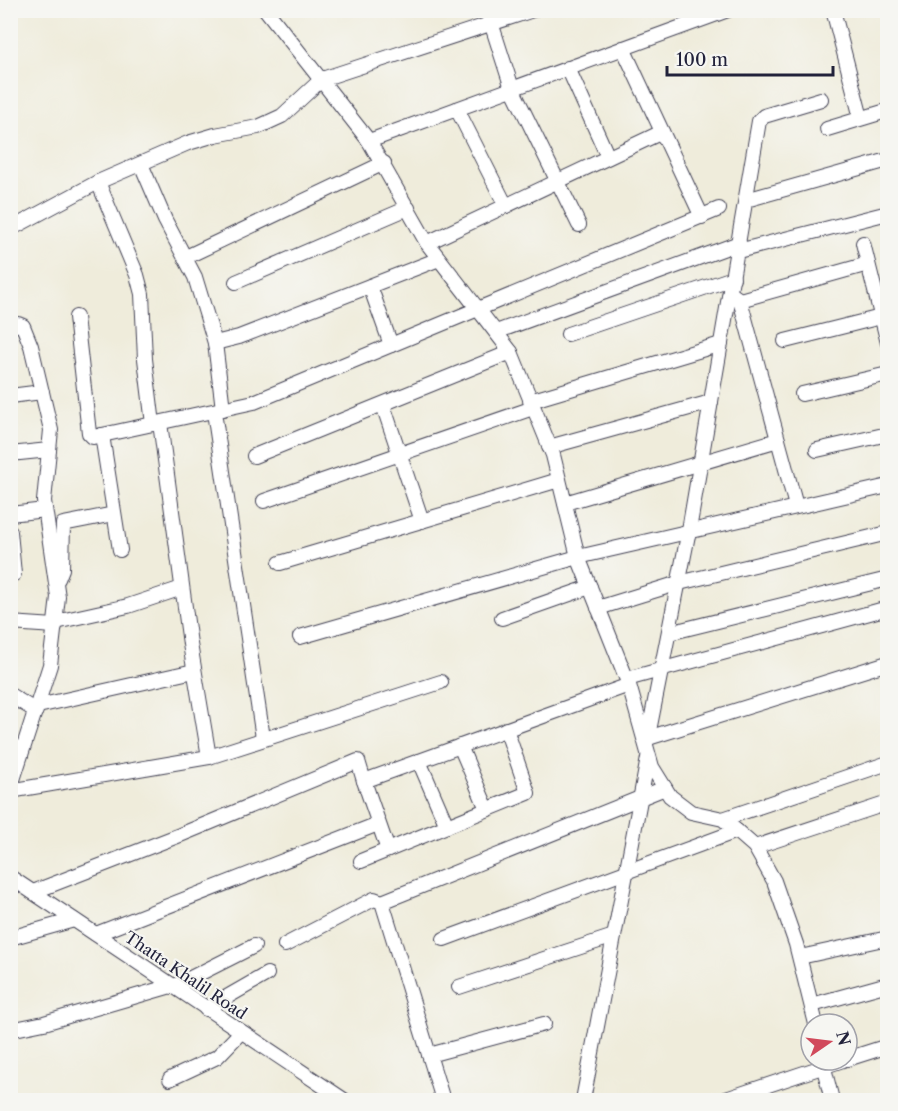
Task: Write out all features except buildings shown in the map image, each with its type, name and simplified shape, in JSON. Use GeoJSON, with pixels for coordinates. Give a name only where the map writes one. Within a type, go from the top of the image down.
{"type":"FeatureCollection","features":[{"type":"Feature","properties":{"kind":"street"},"geometry":{"type":"LineString","coordinates":[[266,10],[369,141],[384,163],[427,243],[511,352],[549,447],[578,557],[628,682],[648,745],[652,767],[670,796],[691,812],[723,819],[755,848],[774,880],[800,957],[813,1012]]}},
{"type":"Feature","properties":{"kind":"street"},"geometry":{"type":"LineString","coordinates":[[10,219],[18,225],[98,182],[206,137],[258,127],[282,116],[322,79],[488,17],[533,10]]}},
{"type":"Feature","properties":{"kind":"street"},"geometry":{"type":"LineString","coordinates":[[369,141],[728,10]]}},
{"type":"Feature","properties":{"kind":"street"},"geometry":{"type":"LineString","coordinates":[[833,10],[861,118]]}},
{"type":"Feature","properties":{"kind":"street"},"geometry":{"type":"LineString","coordinates":[[488,17],[512,88],[579,225]]}},
{"type":"Feature","properties":{"kind":"street"},"geometry":{"type":"LineString","coordinates":[[623,48],[702,217]]}},
{"type":"Feature","properties":{"kind":"street"},"geometry":{"type":"LineString","coordinates":[[568,68],[608,157]]}},
{"type":"Feature","properties":{"kind":"street"},"geometry":{"type":"LineString","coordinates":[[796,506],[735,297],[733,278],[759,121],[764,116],[821,99]]}},
{"type":"Feature","properties":{"kind":"street"},"geometry":{"type":"LineString","coordinates":[[457,108],[506,206]]}},
{"type":"Feature","properties":{"kind":"street"},"geometry":{"type":"LineString","coordinates":[[827,129],[884,112]]}},
{"type":"Feature","properties":{"kind":"street"},"geometry":{"type":"LineString","coordinates":[[427,243],[662,132]]}},
{"type":"Feature","properties":{"kind":"street"},"geometry":{"type":"LineString","coordinates":[[746,200],[888,160]]}},
{"type":"Feature","properties":{"kind":"street"},"geometry":{"type":"LineString","coordinates":[[186,257],[384,163]]}},
{"type":"Feature","properties":{"kind":"street"},"geometry":{"type":"LineString","coordinates":[[141,164],[165,220],[195,277],[215,343],[218,411],[263,738]]}},
{"type":"Feature","properties":{"kind":"street"},"geometry":{"type":"LineString","coordinates":[[98,182],[137,275],[142,294],[157,424],[209,758]]}},
{"type":"Feature","properties":{"kind":"street"},"geometry":{"type":"LineString","coordinates":[[236,282],[408,208]]}},
{"type":"Feature","properties":{"kind":"street"},"geometry":{"type":"LineString","coordinates":[[76,317],[89,433],[93,437],[254,402],[719,209]]}},
{"type":"Feature","properties":{"kind":"street"},"geometry":{"type":"LineString","coordinates":[[496,332],[738,247],[888,213]]}},
{"type":"Feature","properties":{"kind":"street"},"geometry":{"type":"LineString","coordinates":[[863,243],[888,343]]}},
{"type":"Feature","properties":{"kind":"street"},"geometry":{"type":"LineString","coordinates":[[215,343],[239,337],[439,259]]}},
{"type":"Feature","properties":{"kind":"street"},"geometry":{"type":"LineString","coordinates":[[735,297],[868,264]]}},
{"type":"Feature","properties":{"kind":"street"},"geometry":{"type":"LineString","coordinates":[[568,334],[733,278]]}},
{"type":"Feature","properties":{"kind":"street"},"geometry":{"type":"LineString","coordinates":[[370,286],[391,345]]}},
{"type":"Feature","properties":{"kind":"street"},"geometry":{"type":"LineString","coordinates":[[583,1101],[689,530],[721,344],[735,297]]}},
{"type":"Feature","properties":{"kind":"street"},"geometry":{"type":"LineString","coordinates":[[785,341],[881,317]]}},
{"type":"Feature","properties":{"kind":"street"},"geometry":{"type":"LineString","coordinates":[[10,327],[18,324],[23,326],[51,430],[45,510],[56,584],[56,624],[50,665],[10,790],[209,758],[263,738],[441,682]]}},
{"type":"Feature","properties":{"kind":"street"},"geometry":{"type":"LineString","coordinates":[[264,501],[399,454],[531,404],[721,344]]}},
{"type":"Feature","properties":{"kind":"street"},"geometry":{"type":"LineString","coordinates":[[254,456],[511,352]]}},
{"type":"Feature","properties":{"kind":"street"},"geometry":{"type":"LineString","coordinates":[[802,394],[888,374]]}},
{"type":"Feature","properties":{"kind":"street"},"geometry":{"type":"LineString","coordinates":[[10,396],[42,392]]}},
{"type":"Feature","properties":{"kind":"street"},"geometry":{"type":"LineString","coordinates":[[549,447],[711,402]]}},
{"type":"Feature","properties":{"kind":"street"},"geometry":{"type":"LineString","coordinates":[[383,405],[422,521]]}},
{"type":"Feature","properties":{"kind":"street"},"geometry":{"type":"LineString","coordinates":[[817,450],[888,434]]}},
{"type":"Feature","properties":{"kind":"street"},"geometry":{"type":"LineString","coordinates":[[102,435],[120,550]]}},
{"type":"Feature","properties":{"kind":"street"},"geometry":{"type":"LineString","coordinates":[[565,503],[778,440]]}},
{"type":"Feature","properties":{"kind":"street"},"geometry":{"type":"LineString","coordinates":[[10,454],[49,450]]}},
{"type":"Feature","properties":{"kind":"street"},"geometry":{"type":"LineString","coordinates":[[280,563],[559,480]]}},
{"type":"Feature","properties":{"kind":"street"},"geometry":{"type":"LineString","coordinates":[[300,637],[578,557],[888,486]]}},
{"type":"Feature","properties":{"kind":"street"},"geometry":{"type":"LineString","coordinates":[[10,514],[45,510]]}},
{"type":"Feature","properties":{"kind":"street"},"geometry":{"type":"LineString","coordinates":[[56,584],[62,569],[63,524],[114,514]]}},
{"type":"Feature","properties":{"kind":"street"},"geometry":{"type":"LineString","coordinates":[[10,532],[14,574]]}},
{"type":"Feature","properties":{"kind":"street"},"geometry":{"type":"LineString","coordinates":[[598,608],[679,583],[888,533]]}},
{"type":"Feature","properties":{"kind":"street"},"geometry":{"type":"LineString","coordinates":[[669,633],[888,579]]}},
{"type":"Feature","properties":{"kind":"street"},"geometry":{"type":"LineString","coordinates":[[502,618],[590,587]]}},
{"type":"Feature","properties":{"kind":"street"},"geometry":{"type":"LineString","coordinates":[[10,624],[56,624],[128,606],[182,588]]}},
{"type":"Feature","properties":{"kind":"street"},"geometry":{"type":"LineString","coordinates":[[364,781],[662,669],[888,608]]}},
{"type":"Feature","properties":{"kind":"street"},"geometry":{"type":"LineString","coordinates":[[648,745],[888,663]]}},
{"type":"Feature","properties":{"kind":"street"},"geometry":{"type":"LineString","coordinates":[[10,695],[37,708],[194,671]]}},
{"type":"Feature","properties":{"kind":"street"},"geometry":{"type":"LineString","coordinates":[[361,861],[528,793],[529,790],[506,729]]}},
{"type":"Feature","properties":{"kind":"street"},"geometry":{"type":"LineString","coordinates":[[460,746],[488,809]]}},
{"type":"Feature","properties":{"kind":"street"},"geometry":{"type":"LineString","coordinates":[[33,892],[180,835],[357,761],[388,850]]}},
{"type":"Feature","properties":{"kind":"street"},"geometry":{"type":"LineString","coordinates":[[419,761],[447,826]]}},
{"type":"Feature","properties":{"kind":"street"},"geometry":{"type":"LineString","coordinates":[[723,819],[888,763]]}},
{"type":"Feature","properties":{"kind":"street"},"geometry":{"type":"LineString","coordinates":[[382,902],[665,788]]}},
{"type":"Feature","properties":{"kind":"street"},"geometry":{"type":"LineString","coordinates":[[755,848],[888,803]]}},
{"type":"Feature","properties":{"kind":"street"},"geometry":{"type":"LineString","coordinates":[[96,934],[378,824]]}},
{"type":"Feature","properties":{"kind":"street"},"geometry":{"type":"LineString","coordinates":[[444,939],[737,831]]}},
{"type":"Feature","properties":{"kind":"street","name":"Thatta Khalil Road"},"geometry":{"type":"LineString","coordinates":[[10,877],[344,1101]]}},
{"type":"Feature","properties":{"kind":"street"},"geometry":{"type":"LineString","coordinates":[[285,945],[374,898],[382,902],[443,1101]]}},
{"type":"Feature","properties":{"kind":"street"},"geometry":{"type":"LineString","coordinates":[[10,938],[74,920]]}},
{"type":"Feature","properties":{"kind":"street"},"geometry":{"type":"LineString","coordinates":[[459,987],[614,936]]}},
{"type":"Feature","properties":{"kind":"street"},"geometry":{"type":"LineString","coordinates":[[800,957],[888,938]]}},
{"type":"Feature","properties":{"kind":"street"},"geometry":{"type":"LineString","coordinates":[[10,1030],[172,986],[254,946]]}},
{"type":"Feature","properties":{"kind":"street"},"geometry":{"type":"LineString","coordinates":[[206,1009],[267,974]]}},
{"type":"Feature","properties":{"kind":"street"},"geometry":{"type":"LineString","coordinates":[[812,1005],[888,984]]}},
{"type":"Feature","properties":{"kind":"street"},"geometry":{"type":"LineString","coordinates":[[429,1055],[544,1024]]}},
{"type":"Feature","properties":{"kind":"street"},"geometry":{"type":"LineString","coordinates":[[170,1079],[217,1057],[241,1032]]}},
{"type":"Feature","properties":{"kind":"street"},"geometry":{"type":"LineString","coordinates":[[859,1055],[888,1046]]}},
{"type":"Feature","properties":{"kind":"street"},"geometry":{"type":"LineString","coordinates":[[723,1101],[799,1072]]}},
{"type":"Feature","properties":{"kind":"street"},"geometry":{"type":"LineString","coordinates":[[825,1072],[832,1101]]}}]}
